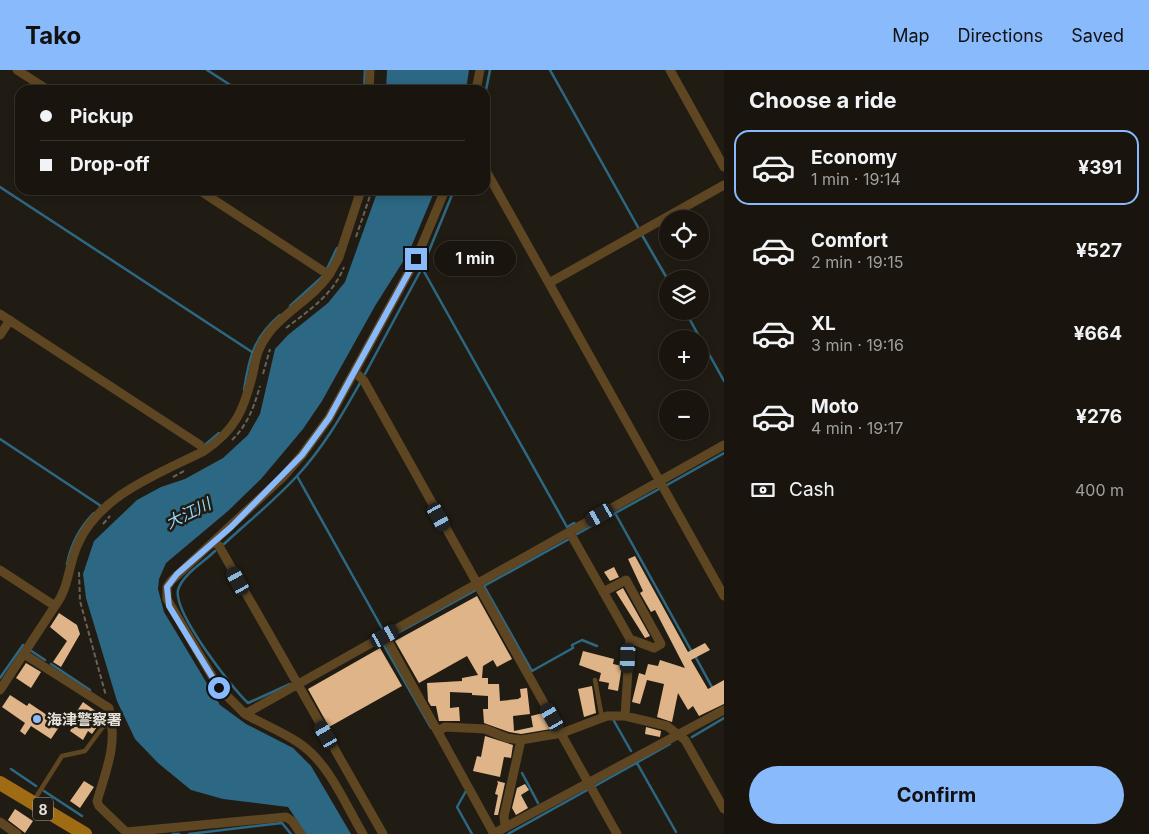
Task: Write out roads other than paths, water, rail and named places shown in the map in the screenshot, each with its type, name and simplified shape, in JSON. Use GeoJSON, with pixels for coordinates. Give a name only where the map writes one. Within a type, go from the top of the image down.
{"type":"FeatureCollection","features":[{"type":"Feature","properties":{"kind":"main road","name":"8"},"geometry":{"type":"LineString","coordinates":[[0,784],[80,833]]}},
{"type":"Feature","properties":{"kind":"street"},"geometry":{"type":"LineString","coordinates":[[17,70],[40,85]]}},
{"type":"Feature","properties":{"kind":"street"},"geometry":{"type":"LineString","coordinates":[[369,85],[370,70]]}},
{"type":"Feature","properties":{"kind":"street"},"geometry":{"type":"LineString","coordinates":[[477,85],[480,70]]}},
{"type":"Feature","properties":{"kind":"street"},"geometry":{"type":"LineString","coordinates":[[670,70],[724,167]]}},
{"type":"Feature","properties":{"kind":"street"},"geometry":{"type":"LineString","coordinates":[[490,178],[724,596]]}},
{"type":"Feature","properties":{"kind":"street"},"geometry":{"type":"LineString","coordinates":[[549,283],[724,185]]}},
{"type":"Feature","properties":{"kind":"street"},"geometry":{"type":"LineString","coordinates":[[207,195],[329,275]]}},
{"type":"Feature","properties":{"kind":"street"},"geometry":{"type":"LineString","coordinates":[[0,690],[65,591],[77,545],[89,525],[117,498],[139,483],[204,451],[221,440],[235,423],[245,402],[257,350],[269,332],[320,288],[329,275],[338,257],[359,195]]}},
{"type":"Feature","properties":{"kind":"street"},"geometry":{"type":"LineString","coordinates":[[363,834],[323,766],[311,753],[299,743],[245,714],[219,688],[167,600],[167,587],[170,581],[276,484],[302,455],[329,418],[356,372],[416,259],[442,195]]}},
{"type":"Feature","properties":{"kind":"street"},"geometry":{"type":"LineString","coordinates":[[0,314],[200,444],[204,451]]}},
{"type":"Feature","properties":{"kind":"street"},"geometry":{"type":"LineString","coordinates":[[0,335],[10,320]]}},
{"type":"Feature","properties":{"kind":"street"},"geometry":{"type":"LineString","coordinates":[[356,372],[364,381],[618,834]]}},
{"type":"Feature","properties":{"kind":"street"},"geometry":{"type":"LineString","coordinates":[[245,714],[724,446]]}},
{"type":"Feature","properties":{"kind":"street"},"geometry":{"type":"LineString","coordinates":[[570,533],[630,639],[626,716]]}},
{"type":"Feature","properties":{"kind":"street"},"geometry":{"type":"LineString","coordinates":[[214,541],[219,546],[383,834]]}},
{"type":"Feature","properties":{"kind":"street"},"geometry":{"type":"LineString","coordinates":[[0,570],[55,606]]}},
{"type":"Feature","properties":{"kind":"street"},"geometry":{"type":"LineString","coordinates":[[603,592],[626,580],[661,644],[654,648],[630,639]]}},
{"type":"Feature","properties":{"kind":"street"},"geometry":{"type":"LineString","coordinates":[[385,636],[494,834],[724,710]]}},
{"type":"Feature","properties":{"kind":"street"},"geometry":{"type":"LineString","coordinates":[[24,654],[109,708],[114,740],[97,801],[99,806],[126,832],[184,831],[286,817],[292,821],[301,834]]}},
{"type":"Feature","properties":{"kind":"street"},"geometry":{"type":"LineString","coordinates":[[438,731],[445,727],[485,729],[507,738],[521,740],[562,733],[602,718],[626,716],[667,726],[685,740],[724,809]]}},
{"type":"Feature","properties":{"kind":"street"},"geometry":{"type":"LineString","coordinates":[[505,827],[504,816],[521,740]]}},
{"type":"Feature","properties":{"kind":"street"},"geometry":{"type":"LineString","coordinates":[[0,822],[17,834]]}},
{"type":"Feature","properties":{"kind":"lane"},"geometry":{"type":"LineString","coordinates":[[595,680],[602,718]]}},
{"type":"Feature","properties":{"kind":"lane"},"geometry":{"type":"LineString","coordinates":[[32,803],[62,756],[85,751],[102,728],[112,720]]}},
{"type":"Feature","properties":{"kind":"water"},"geometry":{"type":"Polygon","coordinates":[[[387,70],[469,70],[467,85],[386,85],[387,70]]]}},
{"type":"Feature","properties":{"kind":"water","name":"大江川"},"geometry":{"type":"Polygon","coordinates":[[[376,195],[433,195],[409,252],[375,306],[322,401],[303,429],[261,479],[228,511],[166,563],[159,579],[158,589],[164,612],[220,705],[246,724],[293,748],[311,766],[351,834],[306,834],[288,807],[223,799],[191,790],[158,763],[135,739],[117,701],[86,598],[83,574],[94,541],[137,500],[161,487],[185,479],[223,458],[248,435],[260,414],[275,349],[288,335],[328,303],[345,282],[376,195]]]}},
{"type":"Feature","properties":{"kind":"waterway"},"geometry":{"type":"LineString","coordinates":[[207,70],[230,85]]}},
{"type":"Feature","properties":{"kind":"waterway"},"geometry":{"type":"LineString","coordinates":[[364,85],[365,70]]}},
{"type":"Feature","properties":{"kind":"waterway"},"geometry":{"type":"LineString","coordinates":[[487,85],[490,70]]}},
{"type":"Feature","properties":{"kind":"waterway"},"geometry":{"type":"LineString","coordinates":[[550,70],[639,229]]}},
{"type":"Feature","properties":{"kind":"waterway"},"geometry":{"type":"LineString","coordinates":[[0,187],[252,352]]}},
{"type":"Feature","properties":{"kind":"waterway"},"geometry":{"type":"LineString","coordinates":[[365,374],[422,268],[452,195]]}},
{"type":"Feature","properties":{"kind":"waterway"},"geometry":{"type":"LineString","coordinates":[[642,235],[662,270]]}},
{"type":"Feature","properties":{"kind":"waterway"},"geometry":{"type":"LineString","coordinates":[[327,269],[337,248]]}},
{"type":"Feature","properties":{"kind":"waterway"},"geometry":{"type":"LineString","coordinates":[[422,268],[567,527],[574,523],[576,525]]}},
{"type":"Feature","properties":{"kind":"waterway"},"geometry":{"type":"LineString","coordinates":[[290,306],[322,277]]}},
{"type":"Feature","properties":{"kind":"waterway"},"geometry":{"type":"LineString","coordinates":[[244,390],[254,348],[264,331],[280,315]]}},
{"type":"Feature","properties":{"kind":"waterway"},"geometry":{"type":"LineString","coordinates":[[690,320],[724,381]]}},
{"type":"Feature","properties":{"kind":"waterway"},"geometry":{"type":"LineString","coordinates":[[224,544],[280,494],[297,476],[332,431],[360,383]]}},
{"type":"Feature","properties":{"kind":"waterway"},"geometry":{"type":"LineString","coordinates":[[206,444],[219,433]]}},
{"type":"Feature","properties":{"kind":"waterway"},"geometry":{"type":"LineString","coordinates":[[0,439],[100,507]]}},
{"type":"Feature","properties":{"kind":"waterway"},"geometry":{"type":"LineString","coordinates":[[667,485],[724,453]]}},
{"type":"Feature","properties":{"kind":"waterway"},"geometry":{"type":"LineString","coordinates":[[297,476],[383,630],[389,629]]}},
{"type":"Feature","properties":{"kind":"waterway"},"geometry":{"type":"LineString","coordinates":[[577,534],[659,489]]}},
{"type":"Feature","properties":{"kind":"waterway"},"geometry":{"type":"LineString","coordinates":[[67,564],[77,536],[84,524],[94,513]]}},
{"type":"Feature","properties":{"kind":"waterway"},"geometry":{"type":"LineString","coordinates":[[615,513],[692,652]]}},
{"type":"Feature","properties":{"kind":"waterway"},"geometry":{"type":"LineString","coordinates":[[484,586],[569,539]]}},
{"type":"Feature","properties":{"kind":"waterway"},"geometry":{"type":"LineString","coordinates":[[215,551],[184,579],[178,590],[179,601],[184,615],[193,631],[229,682],[248,703],[290,684]]}},
{"type":"Feature","properties":{"kind":"waterway"},"geometry":{"type":"LineString","coordinates":[[484,586],[532,671],[573,648],[572,645],[582,640],[597,646]]}},
{"type":"Feature","properties":{"kind":"waterway"},"geometry":{"type":"LineString","coordinates":[[396,634],[476,590]]}},
{"type":"Feature","properties":{"kind":"waterway"},"geometry":{"type":"LineString","coordinates":[[382,642],[431,728]]}},
{"type":"Feature","properties":{"kind":"waterway"},"geometry":{"type":"LineString","coordinates":[[0,678],[24,646]]}},
{"type":"Feature","properties":{"kind":"waterway"},"geometry":{"type":"LineString","coordinates":[[30,650],[45,660]]}},
{"type":"Feature","properties":{"kind":"waterway"},"geometry":{"type":"LineString","coordinates":[[695,656],[713,689]]}},
{"type":"Feature","properties":{"kind":"waterway"},"geometry":{"type":"LineString","coordinates":[[51,664],[90,690]]}},
{"type":"Feature","properties":{"kind":"waterway"},"geometry":{"type":"LineString","coordinates":[[692,737],[724,718]]}},
{"type":"Feature","properties":{"kind":"waterway"},"geometry":{"type":"LineString","coordinates":[[614,721],[631,751]]}},
{"type":"Feature","properties":{"kind":"waterway"},"geometry":{"type":"LineString","coordinates":[[595,786],[670,744]]}},
{"type":"Feature","properties":{"kind":"waterway"},"geometry":{"type":"LineString","coordinates":[[637,763],[676,832]]}},
{"type":"Feature","properties":{"kind":"waterway"},"geometry":{"type":"LineString","coordinates":[[11,769],[36,786]]}},
{"type":"Feature","properties":{"kind":"waterway"},"geometry":{"type":"LineString","coordinates":[[522,773],[538,803]]}},
{"type":"Feature","properties":{"kind":"waterway"},"geometry":{"type":"LineString","coordinates":[[508,834],[589,789]]}},
{"type":"Feature","properties":{"kind":"waterway"},"geometry":{"type":"LineString","coordinates":[[44,791],[82,816]]}},
{"type":"Feature","properties":{"kind":"waterway"},"geometry":{"type":"LineString","coordinates":[[466,791],[457,807],[472,834]]}},
{"type":"Feature","properties":{"kind":"waterway"},"geometry":{"type":"LineString","coordinates":[[189,834],[282,823],[291,834]]}},
{"type":"Feature","properties":{"kind":"waterway"},"geometry":{"type":"LineString","coordinates":[[173,834],[179,834]]}},
{"type":"Feature","properties":{"kind":"place","name":"海津警察署"},"geometry":{"type":"Point","coordinates":[37,719]}}]}
